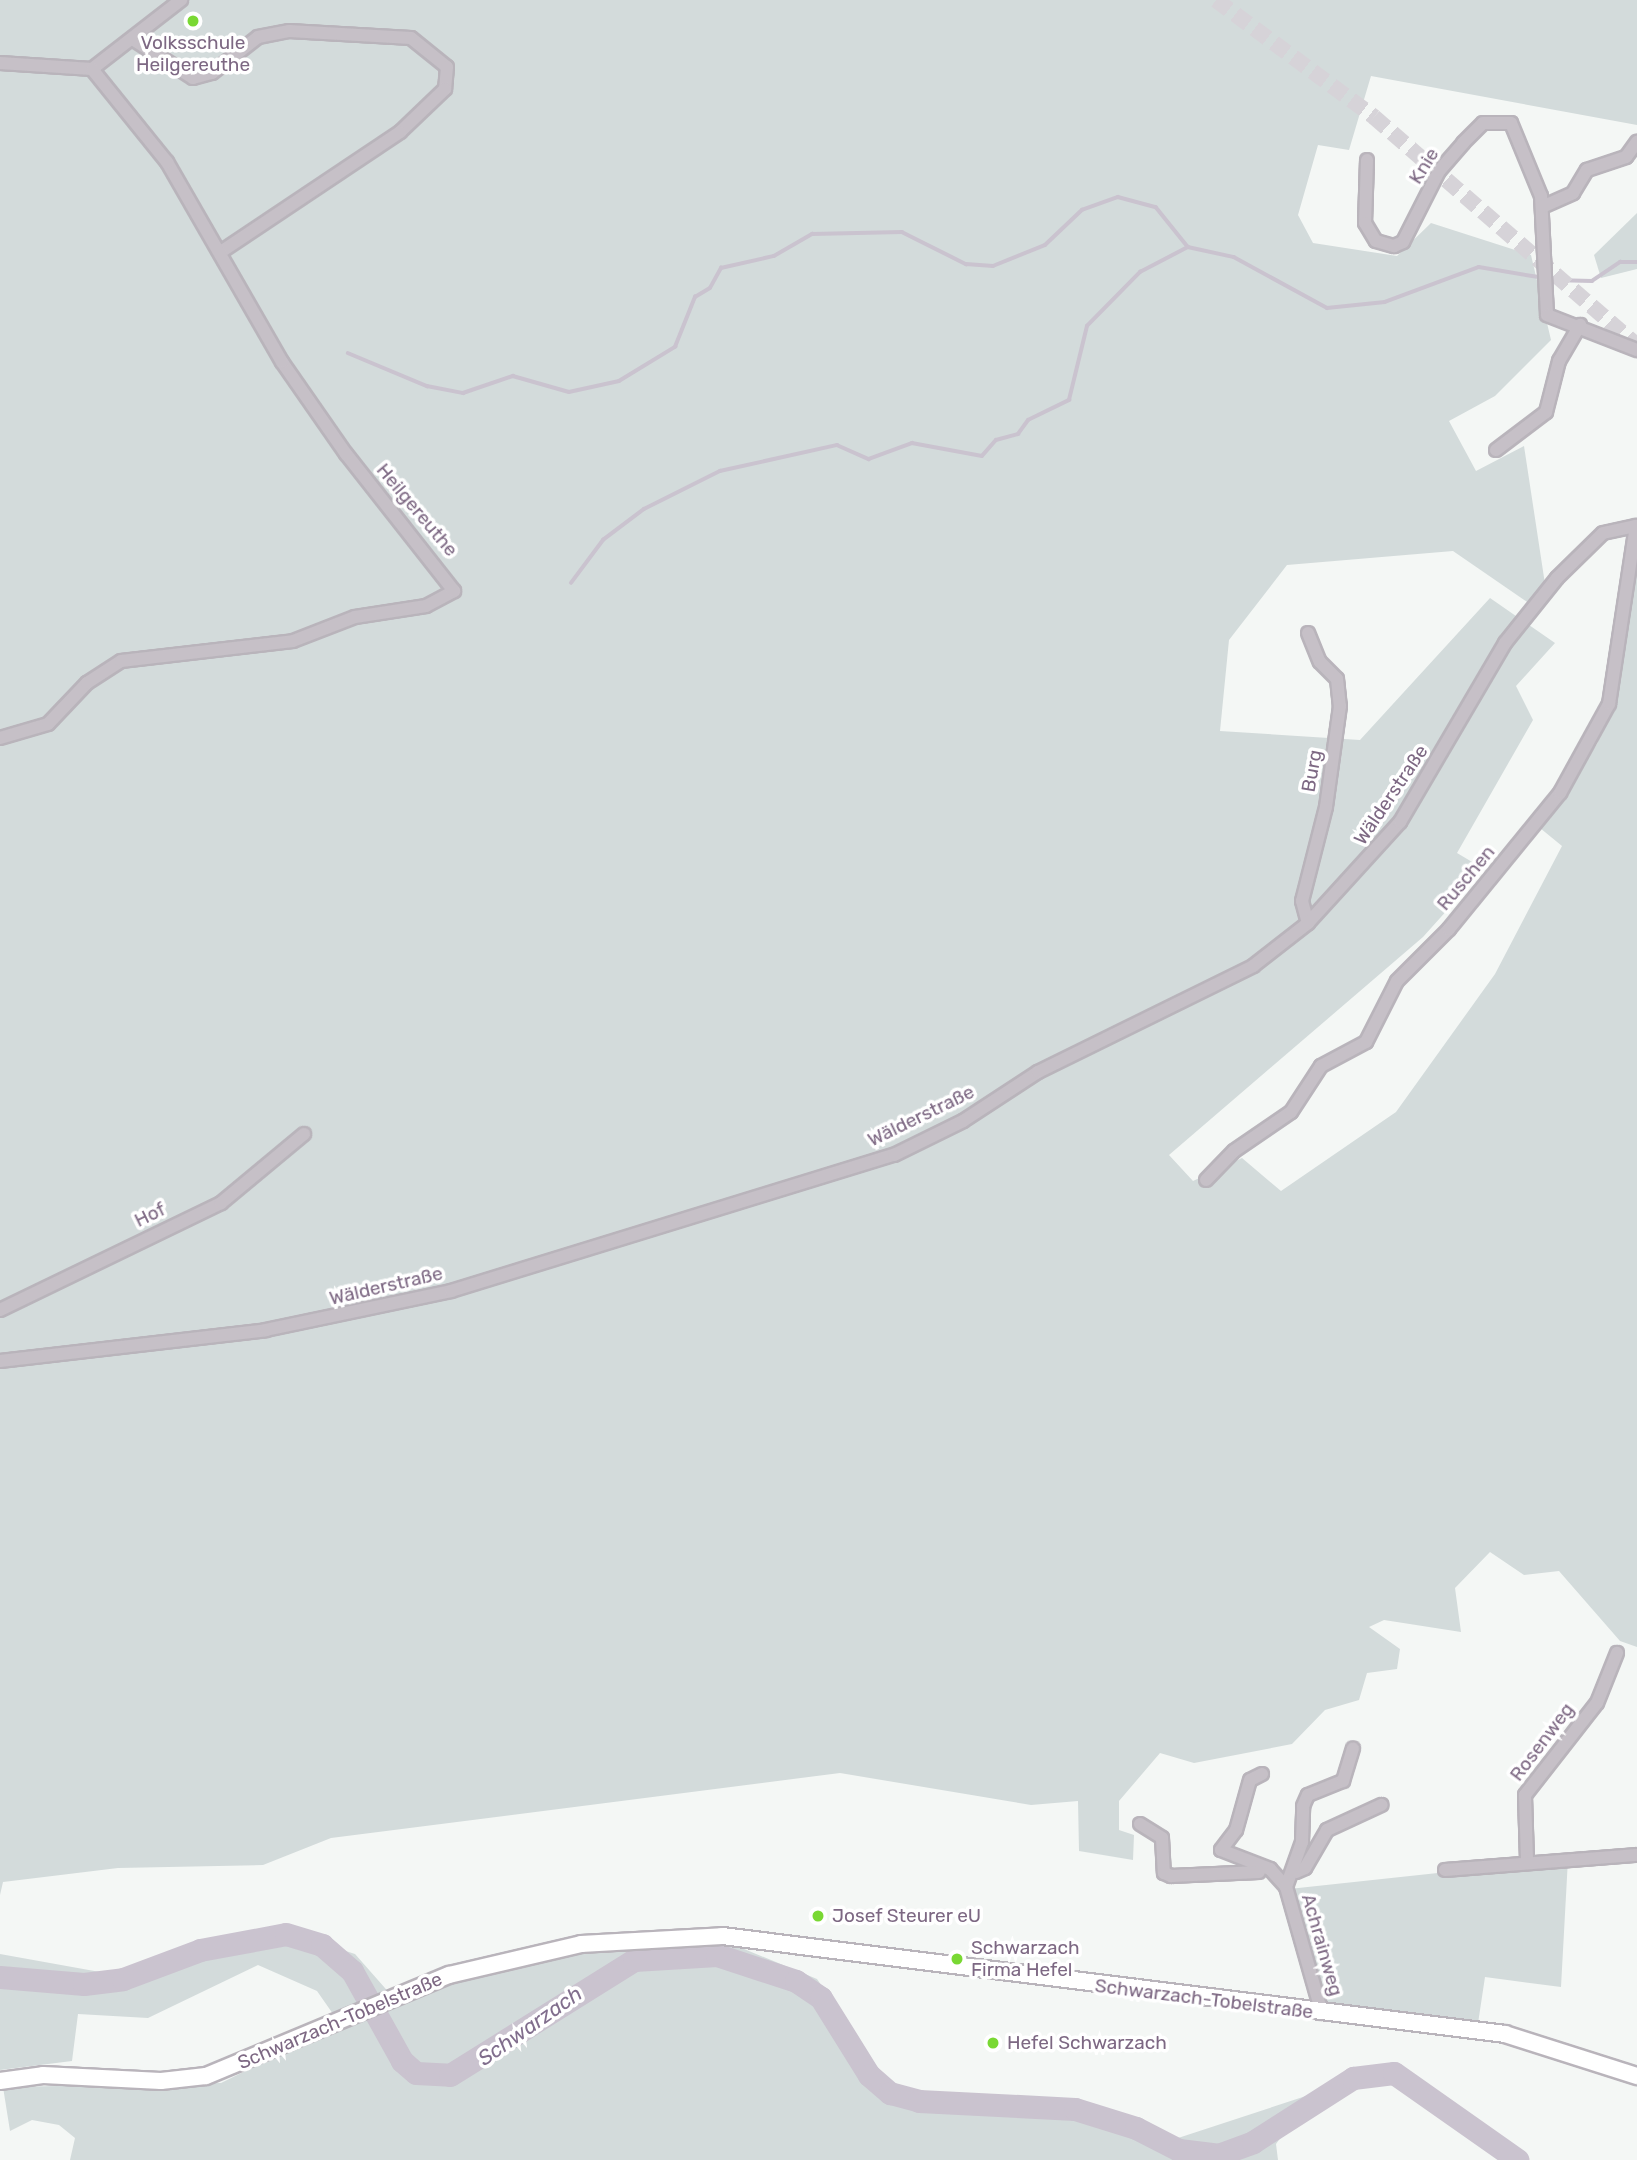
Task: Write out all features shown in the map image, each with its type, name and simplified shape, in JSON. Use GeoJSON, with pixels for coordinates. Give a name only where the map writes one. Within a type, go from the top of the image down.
{"type":"FeatureCollection","features":[{"type":"Feature","properties":{"kind":"main road","name":"Schwarzach-Tobelstraße"},"geometry":{"type":"LineString","coordinates":[[0,2081],[43,2075],[161,2081],[206,2076],[401,1992],[581,1944],[722,1936],[1505,2034],[1635,2078]]}},
{"type":"Feature","properties":{"kind":"street"},"geometry":{"type":"LineString","coordinates":[[0,63],[92,69],[134,40],[181,0]]}},
{"type":"Feature","properties":{"kind":"street"},"geometry":{"type":"LineString","coordinates":[[134,40],[193,78],[212,73],[258,37],[289,31],[411,38],[447,66],[445,89],[400,132],[223,250]]}},
{"type":"Feature","properties":{"kind":"street","name":"Heilgereuthe"},"geometry":{"type":"LineString","coordinates":[[0,738],[48,723],[87,683],[121,661],[293,641],[355,617],[426,606],[454,591],[282,362],[223,250],[167,162],[92,69]]}},
{"type":"Feature","properties":{"kind":"street","name":"Knie"},"geometry":{"type":"LineString","coordinates":[[1367,160],[1365,223],[1376,241],[1404,242],[1439,171],[1483,123],[1496,119],[1511,123],[1521,137],[1542,207],[1547,315],[1580,325],[1637,350]]}},
{"type":"Feature","properties":{"kind":"street"},"geometry":{"type":"LineString","coordinates":[[1542,207],[1573,193],[1587,170],[1626,157],[1637,142]]}},
{"type":"Feature","properties":{"kind":"street"},"geometry":{"type":"LineString","coordinates":[[1496,450],[1546,412],[1559,361],[1580,325]]}},
{"type":"Feature","properties":{"kind":"street","name":"Wälderstraße"},"geometry":{"type":"LineString","coordinates":[[0,1361],[333,1319],[451,1291],[894,1155],[1038,1072],[1253,966],[1308,923],[1401,822],[1505,643],[1557,578],[1603,533],[1636,526]]}},
{"type":"Feature","properties":{"kind":"street","name":"Ruschen"},"geometry":{"type":"LineString","coordinates":[[1206,1180],[1234,1151],[1291,1112],[1321,1066],[1366,1042],[1397,981],[1449,929],[1560,793],[1609,704],[1636,526]]}},
{"type":"Feature","properties":{"kind":"street","name":"Burg"},"geometry":{"type":"LineString","coordinates":[[1308,633],[1320,662],[1337,679],[1340,706],[1326,807],[1302,901],[1308,923]]}},
{"type":"Feature","properties":{"kind":"street","name":"Hof"},"geometry":{"type":"LineString","coordinates":[[0,1310],[221,1203],[304,1134]]}},
{"type":"Feature","properties":{"kind":"street","name":"Rosenweg"},"geometry":{"type":"LineString","coordinates":[[1527,1860],[1525,1795],[1597,1703],[1617,1653]]}},
{"type":"Feature","properties":{"kind":"street","name":"Achrainweg"},"geometry":{"type":"LineString","coordinates":[[1296,1872],[1303,1806],[1308,1795],[1343,1781],[1353,1749]]}},
{"type":"Feature","properties":{"kind":"street","name":"Achrainweg"},"geometry":{"type":"LineString","coordinates":[[1262,1774],[1250,1780],[1236,1830],[1222,1850],[1283,1883],[1322,2013]]}},
{"type":"Feature","properties":{"kind":"street","name":"Achrainweg"},"geometry":{"type":"LineString","coordinates":[[1283,1883],[1305,1868],[1327,1830],[1381,1805]]}},
{"type":"Feature","properties":{"kind":"street","name":"Achrainweg"},"geometry":{"type":"LineString","coordinates":[[1140,1824],[1162,1838],[1164,1873],[1171,1876],[1254,1871],[1283,1883]]}},
{"type":"Feature","properties":{"kind":"street"},"geometry":{"type":"LineString","coordinates":[[1445,1870],[1527,1860],[1637,1855]]}},
{"type":"Feature","properties":{"kind":"shaded area"},"geometry":{"type":"Polygon","coordinates":[[[0,0],[1637,0],[1637,125],[1371,76],[1349,150],[1318,145],[1298,215],[1313,243],[1397,256],[1431,223],[1531,255],[1551,340],[1495,396],[1449,421],[1476,471],[1524,446],[1545,584],[1530,604],[1453,551],[1287,565],[1229,640],[1220,731],[1360,740],[1490,598],[1555,643],[1516,686],[1533,720],[1457,853],[1484,869],[1423,937],[1169,1155],[1193,1181],[1242,1158],[1281,1191],[1396,1112],[1495,974],[1562,846],[1540,828],[1597,744],[1613,703],[1637,563],[1637,1647],[1620,1641],[1559,1571],[1524,1575],[1490,1552],[1455,1588],[1461,1632],[1384,1620],[1369,1627],[1400,1649],[1397,1669],[1367,1673],[1359,1700],[1325,1710],[1292,1744],[1194,1763],[1160,1753],[1119,1801],[1119,1830],[1134,1835],[1133,1860],[1079,1851],[1078,1801],[1031,1805],[840,1773],[331,1838],[263,1865],[118,1868],[3,1882],[0,1895],[0,0]]]}},
{"type":"Feature","properties":{"kind":"shaded area"},"geometry":{"type":"Polygon","coordinates":[[[1637,213],[1637,269],[1601,278],[1594,255],[1637,213]]]}},
{"type":"Feature","properties":{"kind":"shaded area"},"geometry":{"type":"Polygon","coordinates":[[[1568,1859],[1561,1987],[1485,1977],[1477,2030],[1323,2013],[1289,1889],[1568,1859]]]}},
{"type":"Feature","properties":{"kind":"shaded area"},"geometry":{"type":"Polygon","coordinates":[[[283,1931],[355,1954],[392,1996],[512,1958],[681,1939],[732,1944],[817,1979],[886,2080],[924,2097],[1026,2099],[1111,2111],[1172,2140],[1312,2094],[1276,2144],[1278,2160],[70,2160],[75,2138],[59,2125],[32,2120],[10,2131],[3,2087],[221,2083],[340,2024],[317,1991],[258,1965],[148,2018],[78,2014],[72,2061],[0,2070],[0,1954],[111,1974],[283,1931]]]}},
{"type":"Feature","properties":{"kind":"waterway"},"geometry":{"type":"LineString","coordinates":[[348,353],[427,386],[463,393],[513,376],[569,392],[619,381],[675,347],[695,297],[710,288],[721,268],[774,256],[812,234],[902,232],[966,264],[993,266],[1045,245],[1082,210],[1118,197],[1156,207],[1188,247],[1234,257],[1327,308],[1385,302],[1479,267],[1538,277]]}},
{"type":"Feature","properties":{"kind":"waterway"},"geometry":{"type":"LineString","coordinates":[[571,583],[603,540],[644,509],[720,471],[837,445],[869,459],[912,443],[982,456],[996,440],[1018,434],[1028,420],[1069,400],[1087,326],[1140,272],[1188,247]]}},
{"type":"Feature","properties":{"kind":"waterway"},"geometry":{"type":"LineString","coordinates":[[1552,280],[1592,281],[1620,262],[1637,262]]}},
{"type":"Feature","properties":{"kind":"waterway","name":"Schwarzach"},"geometry":{"type":"LineString","coordinates":[[0,1977],[84,1984],[123,1979],[200,1950],[286,1934],[322,1945],[352,1971],[402,2061],[416,2073],[450,2075],[634,1960],[717,1955],[796,1981],[821,1998],[869,2075],[890,2093],[919,2101],[1075,2109],[1136,2128],[1179,2150],[1218,2155],[1253,2142],[1353,2078],[1394,2073],[1518,2160]]}},
{"type":"Feature","properties":{"kind":"tunnel"},"geometry":{"type":"LineString","coordinates":[[1216,0],[1374,117],[1637,346]]}},
{"type":"Feature","properties":{"kind":"place","name":"Volksschule Heilgereuthe"},"geometry":{"type":"Point","coordinates":[193,21]}},
{"type":"Feature","properties":{"kind":"place","name":"Josef Steurer eU"},"geometry":{"type":"Point","coordinates":[818,1916]}},
{"type":"Feature","properties":{"kind":"place","name":"Schwarzach Firma Hefel"},"geometry":{"type":"Point","coordinates":[957,1959]}},
{"type":"Feature","properties":{"kind":"place","name":"Hefel Schwarzach"},"geometry":{"type":"Point","coordinates":[993,2043]}}]}
